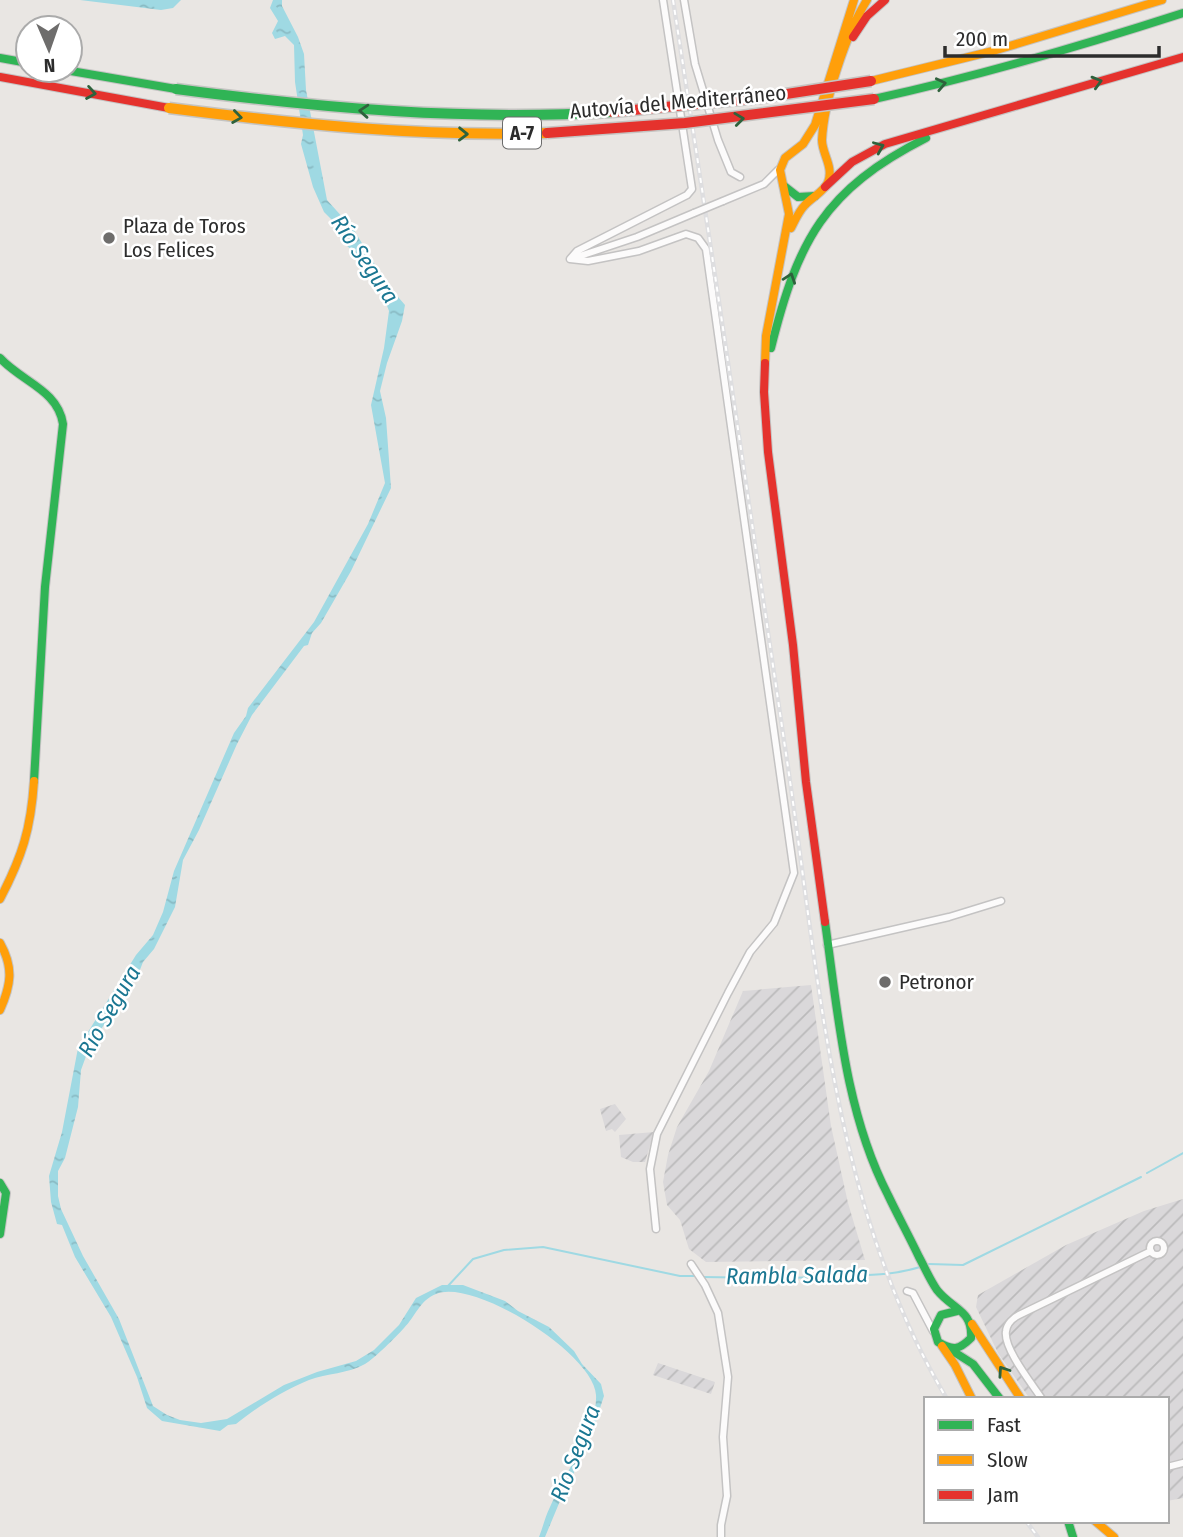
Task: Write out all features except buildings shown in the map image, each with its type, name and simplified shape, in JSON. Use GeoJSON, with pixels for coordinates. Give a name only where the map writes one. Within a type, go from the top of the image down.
{"type":"FeatureCollection","features":[{"type":"Feature","properties":{"kind":"main road"},"geometry":{"type":"LineString","coordinates":[[851,0],[815,125],[807,140],[788,154],[781,165],[780,174],[789,209],[786,239],[766,337],[764,392],[770,466],[790,621],[806,782],[842,1044],[865,1142],[877,1175],[933,1282],[939,1301],[934,1316],[934,1332],[945,1347],[971,1397]]}},
{"type":"Feature","properties":{"kind":"main road"},"geometry":{"type":"LineString","coordinates":[[825,187],[830,171],[822,146],[823,133],[853,24],[867,0]]}},
{"type":"Feature","properties":{"kind":"main road"},"geometry":{"type":"LineString","coordinates":[[840,68],[856,31],[884,0]]}},
{"type":"Feature","properties":{"kind":"main road","name":"Autovía del Mediterráneo"},"geometry":{"type":"LineString","coordinates":[[84,73],[176,89],[357,110],[422,114],[571,114],[744,100],[871,80],[993,51],[1162,0]]}},
{"type":"Feature","properties":{"kind":"main road","name":"Autovía del Mediterráneo"},"geometry":{"type":"LineString","coordinates":[[0,77],[169,108],[359,130],[496,134],[626,130],[704,123],[874,99],[961,80],[1183,13]]}},
{"type":"Feature","properties":{"kind":"main road"},"geometry":{"type":"LineString","coordinates":[[786,239],[798,214],[815,195],[847,165],[869,151],[889,142],[1183,57]]}},
{"type":"Feature","properties":{"kind":"main road"},"geometry":{"type":"LineString","coordinates":[[764,392],[773,340],[790,278],[801,251],[822,217],[850,186],[877,164],[921,140],[966,121]]}},
{"type":"Feature","properties":{"kind":"main road"},"geometry":{"type":"LineString","coordinates":[[797,149],[812,148],[826,159]]}},
{"type":"Feature","properties":{"kind":"main road"},"geometry":{"type":"LineString","coordinates":[[783,185],[798,197],[815,195]]}},
{"type":"Feature","properties":{"kind":"main road"},"geometry":{"type":"LineString","coordinates":[[0,358],[24,380],[52,396],[60,407],[63,424],[46,587],[33,798],[19,863],[0,899]]}},
{"type":"Feature","properties":{"kind":"main road"},"geometry":{"type":"LineString","coordinates":[[0,943],[12,970],[11,985],[0,1010]]}},
{"type":"Feature","properties":{"kind":"main road"},"geometry":{"type":"LineString","coordinates":[[0,1184],[6,1193],[0,1234]]}},
{"type":"Feature","properties":{"kind":"main road"},"geometry":{"type":"LineString","coordinates":[[933,1282],[957,1311]]}},
{"type":"Feature","properties":{"kind":"main road"},"geometry":{"type":"LineString","coordinates":[[934,1316],[957,1311],[965,1314],[972,1330],[1020,1397]]}},
{"type":"Feature","properties":{"kind":"main road"},"geometry":{"type":"LineString","coordinates":[[945,1347],[964,1346],[972,1330]]}},
{"type":"Feature","properties":{"kind":"main road"},"geometry":{"type":"LineString","coordinates":[[972,1330],[974,1351],[981,1373]]}},
{"type":"Feature","properties":{"kind":"main road"},"geometry":{"type":"LineString","coordinates":[[945,1347],[963,1354],[999,1397]]}},
{"type":"Feature","properties":{"kind":"main road"},"geometry":{"type":"LineString","coordinates":[[1098,1523],[1116,1537]]}},
{"type":"Feature","properties":{"kind":"street"},"geometry":{"type":"LineString","coordinates":[[570,259],[578,251],[687,195],[692,189],[663,0]]}},
{"type":"Feature","properties":{"kind":"street"},"geometry":{"type":"LineString","coordinates":[[684,0],[695,64],[718,140],[731,172],[740,177]]}},
{"type":"Feature","properties":{"kind":"street"},"geometry":{"type":"LineString","coordinates":[[570,259],[637,237],[764,184],[775,175],[781,165]]}},
{"type":"Feature","properties":{"kind":"street"},"geometry":{"type":"LineString","coordinates":[[764,184],[783,185]]}},
{"type":"Feature","properties":{"kind":"street"},"geometry":{"type":"LineString","coordinates":[[570,259],[588,261],[639,251],[686,234],[698,238],[705,249],[793,859],[794,873],[774,923],[750,952],[674,1096],[657,1134],[650,1169],[656,1228]]}},
{"type":"Feature","properties":{"kind":"street"},"geometry":{"type":"LineString","coordinates":[[827,945],[948,917],[997,902],[999,911]]}},
{"type":"Feature","properties":{"kind":"street"},"geometry":{"type":"LineString","coordinates":[[1040,1397],[1007,1344],[1006,1331],[1009,1325],[1020,1315],[1151,1251]]}},
{"type":"Feature","properties":{"kind":"street"},"geometry":{"type":"LineString","coordinates":[[691,1264],[705,1285],[718,1313],[727,1377],[723,1437],[727,1496],[721,1537]]}},
{"type":"Feature","properties":{"kind":"street"},"geometry":{"type":"LineString","coordinates":[[906,1291],[913,1293],[934,1316]]}},
{"type":"Feature","properties":{"kind":"shaded area"},"geometry":{"type":"Polygon","coordinates":[[[811,985],[831,1126],[848,1203],[865,1260],[706,1262],[689,1249],[680,1220],[667,1205],[663,1182],[677,1127],[709,1071],[743,991],[811,985]]]}},
{"type":"Feature","properties":{"kind":"shaded area"},"geometry":{"type":"Polygon","coordinates":[[[615,1104],[626,1119],[615,1132],[612,1129],[606,1131],[600,1109],[615,1104]]]}},
{"type":"Feature","properties":{"kind":"shaded area"},"geometry":{"type":"Polygon","coordinates":[[[654,1132],[645,1162],[633,1162],[621,1157],[619,1135],[654,1132]]]}},
{"type":"Feature","properties":{"kind":"shaded area"},"geometry":{"type":"Polygon","coordinates":[[[1183,1199],[1183,1498],[1169,1501],[1169,1397],[1029,1397],[998,1353],[976,1307],[978,1295],[1066,1245],[1144,1211],[1183,1199]]]}},
{"type":"Feature","properties":{"kind":"shaded area"},"geometry":{"type":"Polygon","coordinates":[[[658,1363],[715,1382],[711,1394],[653,1375],[658,1363]]]}},
{"type":"Feature","properties":{"kind":"water"},"geometry":{"type":"Polygon","coordinates":[[[80,0],[181,0],[173,8],[161,10],[80,0]]]}},
{"type":"Feature","properties":{"kind":"water","name":"Río Segura"},"geometry":{"type":"Polygon","coordinates":[[[273,0],[282,0],[282,6],[304,54],[306,90],[327,200],[354,230],[386,283],[405,305],[380,391],[386,418],[391,488],[351,571],[321,623],[312,633],[308,645],[304,646],[252,715],[183,860],[175,907],[154,949],[143,962],[136,980],[129,986],[89,1048],[81,1070],[78,1107],[65,1158],[58,1171],[58,1196],[61,1209],[83,1256],[119,1319],[153,1406],[180,1420],[201,1423],[227,1419],[284,1385],[356,1361],[374,1350],[399,1325],[416,1298],[442,1285],[463,1285],[505,1301],[549,1327],[574,1351],[601,1384],[604,1396],[599,1411],[601,1414],[589,1435],[545,1537],[539,1537],[550,1507],[586,1437],[596,1395],[590,1378],[576,1360],[530,1323],[477,1297],[454,1292],[436,1294],[422,1304],[408,1324],[369,1361],[345,1372],[300,1384],[271,1399],[236,1424],[228,1425],[220,1431],[162,1421],[147,1408],[137,1377],[111,1317],[75,1257],[62,1225],[57,1224],[51,1202],[49,1176],[62,1132],[78,1048],[136,955],[153,935],[163,912],[174,871],[234,733],[246,716],[248,708],[314,622],[368,524],[385,483],[371,405],[389,311],[381,290],[368,279],[358,256],[345,244],[342,230],[324,212],[313,187],[301,144],[303,135],[295,82],[294,45],[285,36],[275,39],[272,33],[278,21],[270,8],[273,0]]]}},
{"type":"Feature","properties":{"kind":"waterway","name":"Rambla Salada"},"geometry":{"type":"LineString","coordinates":[[1147,1173],[1183,1153]]}},
{"type":"Feature","properties":{"kind":"waterway","name":"Rambla Salada"},"geometry":{"type":"LineString","coordinates":[[929,1264],[963,1265],[1141,1177]]}},
{"type":"Feature","properties":{"kind":"waterway","name":"Rambla Salada"},"geometry":{"type":"LineString","coordinates":[[447,1287],[473,1259],[504,1250],[543,1247],[680,1276],[697,1276]]}},
{"type":"Feature","properties":{"kind":"waterway","name":"Rambla Salada"},"geometry":{"type":"LineString","coordinates":[[703,1277],[864,1275],[920,1267]]}},
{"type":"Feature","properties":{"kind":"railway"},"geometry":{"type":"LineString","coordinates":[[673,0],[835,1086],[854,1167],[878,1247],[908,1325],[946,1397]]}},
{"type":"Feature","properties":{"kind":"railway"},"geometry":{"type":"LineString","coordinates":[[1028,1523],[1038,1537]]}},
{"type":"Feature","properties":{"kind":"traffic: fast"},"geometry":{"type":"LineString","coordinates":[[874,99],[1030,60],[1183,13]]}},
{"type":"Feature","properties":{"kind":"traffic: fast"},"geometry":{"type":"LineString","coordinates":[[0,58],[14,60]]}},
{"type":"Feature","properties":{"kind":"traffic: fast"},"geometry":{"type":"LineString","coordinates":[[84,73],[176,89]]}},
{"type":"Feature","properties":{"kind":"traffic: fast"},"geometry":{"type":"LineString","coordinates":[[176,89],[339,107],[448,114],[612,112]]}},
{"type":"Feature","properties":{"kind":"traffic: fast"},"geometry":{"type":"LineString","coordinates":[[771,348],[792,277],[820,222],[839,199],[863,178],[926,138]]}},
{"type":"Feature","properties":{"kind":"traffic: fast"},"geometry":{"type":"LineString","coordinates":[[784,186],[798,197],[815,196]]}},
{"type":"Feature","properties":{"kind":"traffic: fast"},"geometry":{"type":"LineString","coordinates":[[0,358],[47,395],[60,412],[63,424],[45,587],[34,781]]}},
{"type":"Feature","properties":{"kind":"traffic: fast"},"geometry":{"type":"LineString","coordinates":[[825,922],[845,1062],[862,1130],[873,1163],[932,1282],[943,1297],[961,1311],[969,1322],[971,1338],[963,1345],[952,1348],[938,1342],[934,1329],[941,1315],[957,1311]]}},
{"type":"Feature","properties":{"kind":"traffic: fast"},"geometry":{"type":"LineString","coordinates":[[0,1183],[6,1193],[0,1234]]}},
{"type":"Feature","properties":{"kind":"traffic: fast"},"geometry":{"type":"LineString","coordinates":[[951,1350],[973,1364],[998,1397]]}},
{"type":"Feature","properties":{"kind":"traffic: fast"},"geometry":{"type":"LineString","coordinates":[[1069,1523],[1073,1537]]}},
{"type":"Feature","properties":{"kind":"traffic: slow"},"geometry":{"type":"LineString","coordinates":[[765,363],[766,336],[789,214],[780,170],[785,158],[803,144],[815,125],[854,0]]}},
{"type":"Feature","properties":{"kind":"traffic: slow"},"geometry":{"type":"LineString","coordinates":[[791,228],[803,207],[824,189],[828,182],[830,171],[822,140],[827,106],[844,49],[867,0]]}},
{"type":"Feature","properties":{"kind":"traffic: slow"},"geometry":{"type":"LineString","coordinates":[[871,81],[993,51],[1162,0]]}},
{"type":"Feature","properties":{"kind":"traffic: slow"},"geometry":{"type":"LineString","coordinates":[[169,108],[358,128],[452,133],[547,133]]}},
{"type":"Feature","properties":{"kind":"traffic: slow"},"geometry":{"type":"LineString","coordinates":[[0,899],[24,842],[31,814],[34,781]]}},
{"type":"Feature","properties":{"kind":"traffic: slow"},"geometry":{"type":"LineString","coordinates":[[0,943],[9,969],[7,992],[0,1010]]}},
{"type":"Feature","properties":{"kind":"traffic: slow"},"geometry":{"type":"LineString","coordinates":[[972,1324],[1020,1397]]}},
{"type":"Feature","properties":{"kind":"traffic: slow"},"geometry":{"type":"LineString","coordinates":[[942,1346],[971,1397]]}},
{"type":"Feature","properties":{"kind":"traffic: slow"},"geometry":{"type":"LineString","coordinates":[[1097,1523],[1114,1537]]}},
{"type":"Feature","properties":{"kind":"traffic: jam"},"geometry":{"type":"LineString","coordinates":[[853,37],[867,16],[885,0]]}},
{"type":"Feature","properties":{"kind":"traffic: jam"},"geometry":{"type":"LineString","coordinates":[[825,187],[852,162],[885,144],[1183,57]]}},
{"type":"Feature","properties":{"kind":"traffic: jam"},"geometry":{"type":"LineString","coordinates":[[0,77],[169,108]]}},
{"type":"Feature","properties":{"kind":"traffic: jam"},"geometry":{"type":"LineString","coordinates":[[612,112],[760,98],[871,81]]}},
{"type":"Feature","properties":{"kind":"traffic: jam"},"geometry":{"type":"LineString","coordinates":[[547,133],[685,123],[874,99]]}},
{"type":"Feature","properties":{"kind":"traffic: jam"},"geometry":{"type":"LineString","coordinates":[[765,363],[768,452],[825,922]]}},
{"type":"Feature","properties":{"kind":"place","name":"Plaza de Toros Los Felices"},"geometry":{"type":"Point","coordinates":[109,238]}},
{"type":"Feature","properties":{"kind":"place","name":"Petronor"},"geometry":{"type":"Point","coordinates":[885,982]}}]}
